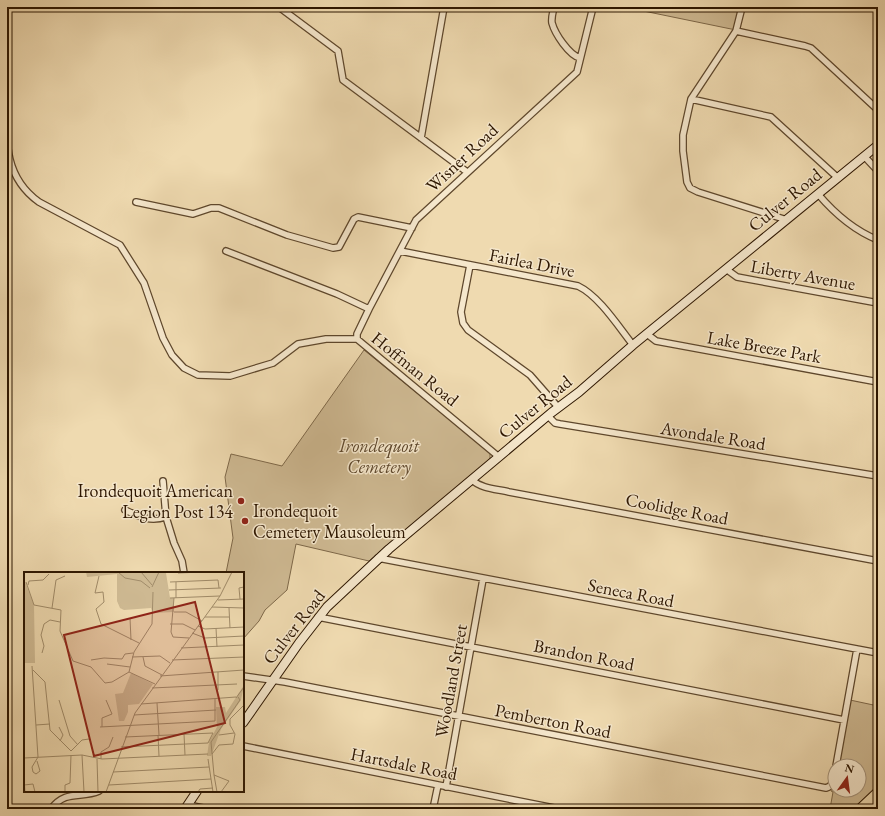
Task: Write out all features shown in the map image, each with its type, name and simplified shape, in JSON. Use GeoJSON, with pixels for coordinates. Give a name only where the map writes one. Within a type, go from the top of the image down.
{"type":"FeatureCollection","features":[{"type":"Feature","properties":{"kind":"main road","name":"Culver Road"},"geometry":{"type":"LineString","coordinates":[[244,722],[318,618],[378,558],[548,416],[579,392],[633,345],[878,145]]}},
{"type":"Feature","properties":{"kind":"main road"},"geometry":{"type":"LineString","coordinates":[[187,807],[197,792]]}},
{"type":"Feature","properties":{"kind":"main road"},"geometry":{"type":"LineString","coordinates":[[860,809],[878,792]]}},
{"type":"Feature","properties":{"kind":"main road"},"geometry":{"type":"LineString","coordinates":[[873,809],[878,804]]}},
{"type":"Feature","properties":{"kind":"street"},"geometry":{"type":"LineString","coordinates":[[279,7],[338,51],[343,80],[468,172]]}},
{"type":"Feature","properties":{"kind":"street"},"geometry":{"type":"LineString","coordinates":[[421,138],[444,7]]}},
{"type":"Feature","properties":{"kind":"street"},"geometry":{"type":"LineString","coordinates":[[554,7],[552,19],[554,29],[568,50],[580,58]]}},
{"type":"Feature","properties":{"kind":"street","name":"Wisner Road"},"geometry":{"type":"LineString","coordinates":[[357,339],[357,334],[369,309],[416,220],[576,72],[593,7]]}},
{"type":"Feature","properties":{"kind":"street"},"geometry":{"type":"LineString","coordinates":[[742,7],[736,31],[690,99],[683,135],[683,151],[687,182],[690,188],[698,192],[786,220]]}},
{"type":"Feature","properties":{"kind":"street"},"geometry":{"type":"LineString","coordinates":[[736,31],[811,48],[878,110]]}},
{"type":"Feature","properties":{"kind":"street","name":"Hoffman Road"},"geometry":{"type":"LineString","coordinates":[[7,90],[8,150],[11,167],[19,183],[39,202],[120,245],[144,283],[162,338],[172,355],[184,368],[198,375],[230,376],[273,363],[298,344],[326,339],[357,339],[499,457]]}},
{"type":"Feature","properties":{"kind":"street"},"geometry":{"type":"LineString","coordinates":[[690,99],[771,117],[838,178]]}},
{"type":"Feature","properties":{"kind":"street"},"geometry":{"type":"LineString","coordinates":[[864,156],[878,171]]}},
{"type":"Feature","properties":{"kind":"street"},"geometry":{"type":"LineString","coordinates":[[818,194],[851,226],[878,240]]}},
{"type":"Feature","properties":{"kind":"street"},"geometry":{"type":"LineString","coordinates":[[136,202],[193,214],[211,208],[219,208],[293,238],[333,248],[339,247],[354,219],[358,217],[412,228]]}},
{"type":"Feature","properties":{"kind":"street"},"geometry":{"type":"LineString","coordinates":[[226,251],[337,294],[369,309]]}},
{"type":"Feature","properties":{"kind":"street","name":"Fairlea Drive"},"geometry":{"type":"LineString","coordinates":[[400,251],[573,285],[584,289],[597,300],[633,345]]}},
{"type":"Feature","properties":{"kind":"street"},"geometry":{"type":"LineString","coordinates":[[470,265],[461,312],[465,327],[474,336],[530,375],[558,408]]}},
{"type":"Feature","properties":{"kind":"street","name":"Liberty Avenue"},"geometry":{"type":"LineString","coordinates":[[726,269],[737,277],[878,303]]}},
{"type":"Feature","properties":{"kind":"street","name":"Lake Breeze Park"},"geometry":{"type":"LineString","coordinates":[[648,334],[656,341],[878,382]]}},
{"type":"Feature","properties":{"kind":"street","name":"Avondale Road"},"geometry":{"type":"LineString","coordinates":[[548,416],[555,423],[568,426],[878,476]]}},
{"type":"Feature","properties":{"kind":"street","name":"Coolidge Road"},"geometry":{"type":"LineString","coordinates":[[472,480],[476,484],[496,489],[878,561]]}},
{"type":"Feature","properties":{"kind":"street"},"geometry":{"type":"LineString","coordinates":[[163,481],[166,517],[172,539],[182,561],[184,572]]}},
{"type":"Feature","properties":{"kind":"street"},"geometry":{"type":"LineString","coordinates":[[126,510],[146,519],[155,520],[166,517]]}},
{"type":"Feature","properties":{"kind":"street","name":"Seneca Road"},"geometry":{"type":"LineString","coordinates":[[378,558],[878,653]]}},
{"type":"Feature","properties":{"kind":"street","name":"Woodland Street"},"geometry":{"type":"LineString","coordinates":[[446,787],[483,579]]}},
{"type":"Feature","properties":{"kind":"street","name":"Brandon Road"},"geometry":{"type":"LineString","coordinates":[[318,618],[844,720]]}},
{"type":"Feature","properties":{"kind":"street"},"geometry":{"type":"LineString","coordinates":[[837,758],[857,649]]}},
{"type":"Feature","properties":{"kind":"street","name":"Pemberton Road"},"geometry":{"type":"LineString","coordinates":[[244,676],[285,682],[827,788]]}},
{"type":"Feature","properties":{"kind":"street","name":"Hartsdale Road"},"geometry":{"type":"LineString","coordinates":[[244,746],[559,809]]}},
{"type":"Feature","properties":{"kind":"street"},"geometry":{"type":"LineString","coordinates":[[433,809],[438,785]]}},
{"type":"Feature","properties":{"kind":"street"},"geometry":{"type":"LineString","coordinates":[[51,809],[56,803],[69,796],[92,794],[97,792]]}},
{"type":"Feature","properties":{"kind":"street"},"geometry":{"type":"LineString","coordinates":[[187,807],[208,809]]}},
{"type":"Feature","properties":{"kind":"green space"},"geometry":{"type":"Polygon","coordinates":[[[624,7],[742,7],[736,30],[624,7]]]}},
{"type":"Feature","properties":{"kind":"green space","name":"Irondequoit Cemetery"},"geometry":{"type":"Polygon","coordinates":[[[364,350],[490,454],[490,459],[369,561],[296,544],[287,590],[265,610],[259,621],[244,638],[244,572],[226,572],[233,538],[225,477],[231,454],[282,466],[364,350]]]}},
{"type":"Feature","properties":{"kind":"green space"},"geometry":{"type":"Polygon","coordinates":[[[850,700],[878,706],[878,809],[830,809],[832,798],[867,798],[867,758],[839,758],[850,700]]]}},
{"type":"Feature","properties":{"kind":"place","name":"Irondequoit American Legion Post 134"},"geometry":{"type":"Point","coordinates":[241,501]}},
{"type":"Feature","properties":{"kind":"place","name":"Irondequoit Cemetery Mausoleum"},"geometry":{"type":"Point","coordinates":[245,521]}}]}
